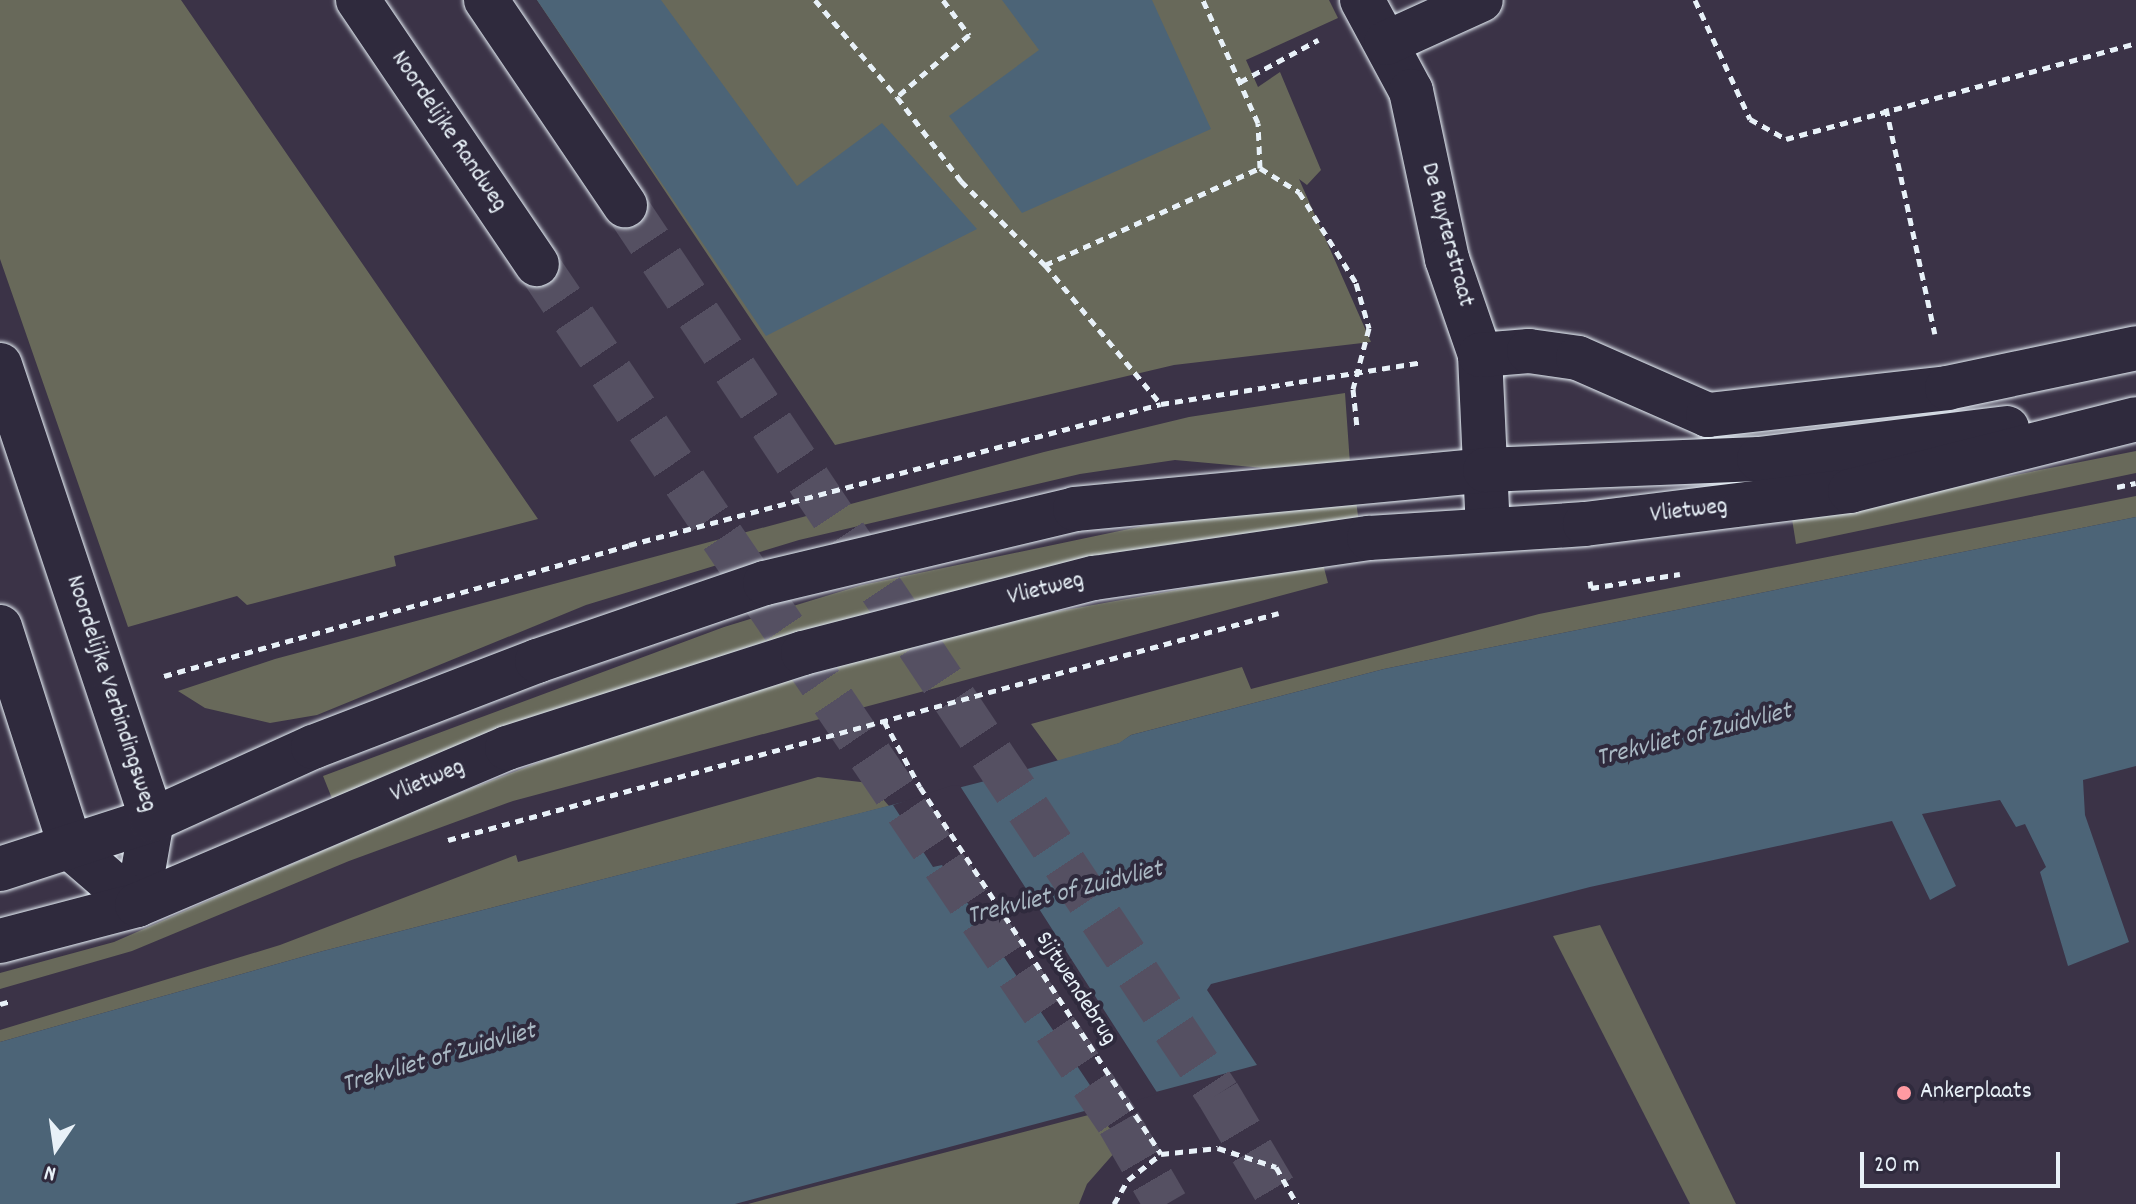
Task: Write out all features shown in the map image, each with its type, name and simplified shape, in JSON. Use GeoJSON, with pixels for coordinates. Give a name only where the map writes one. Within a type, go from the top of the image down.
{"type":"FeatureCollection","features":[{"type":"Feature","properties":{"kind":"street","name":"Noordelijke Randweg"},"geometry":{"type":"LineString","coordinates":[[358,0],[537,264]]}},
{"type":"Feature","properties":{"kind":"street"},"geometry":{"type":"LineString","coordinates":[[486,0],[625,205]]}},
{"type":"Feature","properties":{"kind":"street"},"geometry":{"type":"LineString","coordinates":[[1372,18],[1481,0]]}},
{"type":"Feature","properties":{"kind":"street","name":"De Ruyterstraat"},"geometry":{"type":"LineString","coordinates":[[1372,18],[1411,91],[1447,259],[1480,355],[1488,530]]}},
{"type":"Feature","properties":{"kind":"street"},"geometry":{"type":"LineString","coordinates":[[1480,355],[1529,351],[1578,358],[1708,415],[1947,388],[2136,348]]}},
{"type":"Feature","properties":{"kind":"street","name":"Noordelijke Verbindingsweg"},"geometry":{"type":"LineString","coordinates":[[0,365],[152,820],[137,905]]}},
{"type":"Feature","properties":{"kind":"street","name":"Vlietweg"},"geometry":{"type":"LineString","coordinates":[[0,869],[152,820],[358,730],[537,661],[765,583],[1075,509],[1485,470],[1759,459],[2136,412]]}},
{"type":"Feature","properties":{"kind":"street","name":"Vlietweg"},"geometry":{"type":"LineString","coordinates":[[0,941],[137,905],[507,748],[803,653],[1094,578],[1369,538],[1626,520],[1850,491],[2136,419]]}},
{"type":"Feature","properties":{"kind":"street"},"geometry":{"type":"LineString","coordinates":[[0,627],[71,848],[137,905]]}},
{"type":"Feature","properties":{"kind":"path"},"geometry":{"type":"LineString","coordinates":[[815,0],[897,97],[961,181],[1045,265],[1161,404]]}},
{"type":"Feature","properties":{"kind":"path"},"geometry":{"type":"LineString","coordinates":[[897,97],[969,35],[943,0]]}},
{"type":"Feature","properties":{"kind":"path"},"geometry":{"type":"LineString","coordinates":[[1203,0],[1258,123],[1260,168]]}},
{"type":"Feature","properties":{"kind":"path"},"geometry":{"type":"LineString","coordinates":[[1695,0],[1750,119],[1786,139],[1886,108],[2136,43]]}},
{"type":"Feature","properties":{"kind":"path"},"geometry":{"type":"LineString","coordinates":[[1240,82],[1372,18]]}},
{"type":"Feature","properties":{"kind":"path"},"geometry":{"type":"LineString","coordinates":[[1886,108],[1947,388]]}},
{"type":"Feature","properties":{"kind":"path"},"geometry":{"type":"LineString","coordinates":[[1045,265],[1260,168]]}},
{"type":"Feature","properties":{"kind":"path"},"geometry":{"type":"LineString","coordinates":[[1260,168],[1299,192],[1356,283],[1369,328],[1360,370]]}},
{"type":"Feature","properties":{"kind":"path"},"geometry":{"type":"LineString","coordinates":[[112,693],[406,605],[1161,404],[1360,370],[1480,355]]}},
{"type":"Feature","properties":{"kind":"path"},"geometry":{"type":"LineString","coordinates":[[443,841],[1288,610]]}},
{"type":"Feature","properties":{"kind":"path","name":"Sijtwendebrug"},"geometry":{"type":"LineString","coordinates":[[884,721],[920,787],[1161,1154]]}},
{"type":"Feature","properties":{"kind":"path"},"geometry":{"type":"LineString","coordinates":[[0,1004],[15,1000]]}},
{"type":"Feature","properties":{"kind":"path"},"geometry":{"type":"LineString","coordinates":[[1114,1204],[1128,1180],[1161,1154],[1218,1148],[1276,1167],[1297,1204]]}},
{"type":"Feature","properties":{"kind":"green space"},"geometry":{"type":"Polygon","coordinates":[[[0,0],[181,0],[538,519],[394,556],[396,566],[247,605],[237,596],[128,627],[0,259],[0,0]]]}},
{"type":"Feature","properties":{"kind":"green space"},"geometry":{"type":"Polygon","coordinates":[[[537,0],[1329,0],[1338,18],[1246,60],[1258,87],[1280,72],[1321,170],[1307,185],[1299,179],[1371,342],[1174,365],[835,445],[537,0]]]}},
{"type":"Feature","properties":{"kind":"green space"},"geometry":{"type":"Polygon","coordinates":[[[1345,393],[1350,464],[1298,471],[1175,460],[1080,474],[799,540],[586,605],[317,715],[270,723],[205,708],[178,691],[275,659],[1044,452],[1189,417],[1345,393]]]}},
{"type":"Feature","properties":{"kind":"green space"},"geometry":{"type":"Polygon","coordinates":[[[2136,451],[2136,473],[1796,544],[1792,519],[2136,451]]]}},
{"type":"Feature","properties":{"kind":"green space"},"geometry":{"type":"Polygon","coordinates":[[[2136,496],[2136,517],[1384,669],[1131,735],[1120,743],[1058,761],[1031,724],[1242,667],[1251,689],[1539,614],[2136,496]]]}},
{"type":"Feature","properties":{"kind":"green space"},"geometry":{"type":"Polygon","coordinates":[[[1356,500],[1359,524],[1046,569],[764,642],[538,718],[335,806],[323,776],[724,627],[862,585],[1143,526],[1356,500]]]}},
{"type":"Feature","properties":{"kind":"green space"},"geometry":{"type":"Polygon","coordinates":[[[1323,564],[1328,583],[513,801],[349,861],[132,951],[0,989],[0,973],[114,942],[420,808],[675,710],[953,630],[1323,564]]]}},
{"type":"Feature","properties":{"kind":"green space"},"geometry":{"type":"Polygon","coordinates":[[[818,777],[869,783],[889,806],[323,951],[0,1042],[0,1030],[280,945],[516,855],[518,862],[818,777]]]}},
{"type":"Feature","properties":{"kind":"green space"},"geometry":{"type":"Polygon","coordinates":[[[1600,925],[1736,1204],[1690,1204],[1553,936],[1600,925]]]}},
{"type":"Feature","properties":{"kind":"green space"},"geometry":{"type":"Polygon","coordinates":[[[1096,1113],[1123,1143],[1087,1184],[1079,1204],[748,1204],[1096,1113]]]}},
{"type":"Feature","properties":{"kind":"water"},"geometry":{"type":"Polygon","coordinates":[[[537,0],[661,0],[797,186],[882,123],[977,229],[766,336],[537,0]]]}},
{"type":"Feature","properties":{"kind":"water"},"geometry":{"type":"Polygon","coordinates":[[[1002,0],[1152,0],[1211,129],[1022,213],[949,116],[1039,50],[1002,0]]]}},
{"type":"Feature","properties":{"kind":"water","name":"Trekvliet of Zuidvliet"},"geometry":{"type":"Polygon","coordinates":[[[2136,517],[2136,766],[2083,780],[2085,815],[2129,942],[2068,966],[2040,872],[2046,867],[2025,824],[2016,827],[2000,800],[1922,814],[1956,886],[1930,900],[1892,821],[1590,887],[1211,984],[1207,990],[1257,1065],[735,1204],[0,1204],[0,1042],[323,951],[985,781],[1119,743],[1131,735],[1384,669],[2136,517]]]}},
{"type":"Feature","properties":{"kind":"pier"},"geometry":{"type":"Polygon","coordinates":[[[953,785],[960,786],[1158,1094],[1106,1109],[942,865],[933,867],[893,805],[953,785]]]}},
{"type":"Feature","properties":{"kind":"tunnel"},"geometry":{"type":"LineString","coordinates":[[625,205],[1218,1094],[1283,1204]]}},
{"type":"Feature","properties":{"kind":"tunnel"},"geometry":{"type":"LineString","coordinates":[[537,264],[1119,1123],[1166,1204]]}},
{"type":"Feature","properties":{"kind":"place","name":"Ankerplaats"},"geometry":{"type":"Point","coordinates":[1904,1093]}}]}
